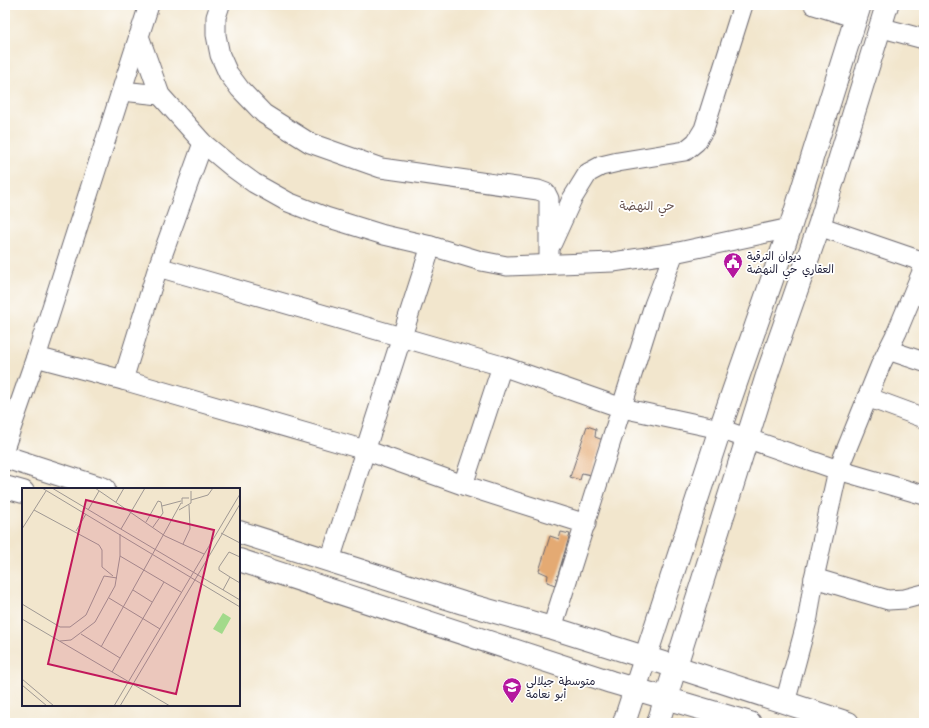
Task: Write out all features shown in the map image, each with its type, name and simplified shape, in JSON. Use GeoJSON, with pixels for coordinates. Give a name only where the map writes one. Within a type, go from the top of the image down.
{"type":"FeatureCollection","features":[{"type":"Feature","properties":{"kind":"street"},"geometry":{"type":"LineString","coordinates":[[5,446],[36,357],[149,5]]}},
{"type":"Feature","properties":{"kind":"street"},"geometry":{"type":"LineString","coordinates":[[220,5],[216,17],[216,35],[220,55],[228,73],[240,89],[264,114],[310,143],[381,168],[538,190],[546,193],[549,198],[549,258]]}},
{"type":"Feature","properties":{"kind":"street"},"geometry":{"type":"LineString","coordinates":[[549,258],[572,199],[588,173],[601,166],[618,162],[685,151],[696,142],[704,129],[743,5]]}},
{"type":"Feature","properties":{"kind":"street"},"geometry":{"type":"LineString","coordinates":[[624,723],[720,429],[790,228],[858,11],[814,5]]}},
{"type":"Feature","properties":{"kind":"street"},"geometry":{"type":"LineString","coordinates":[[658,723],[710,552],[769,369],[819,226],[887,5]]}},
{"type":"Feature","properties":{"kind":"street"},"geometry":{"type":"LineString","coordinates":[[880,27],[924,39]]}},
{"type":"Feature","properties":{"kind":"street"},"geometry":{"type":"LineString","coordinates":[[139,36],[160,95],[203,143],[232,167],[254,183],[288,202],[326,217],[384,235],[431,246],[481,261],[507,266],[549,258],[613,262],[674,253],[790,228]]}},
{"type":"Feature","properties":{"kind":"street"},"geometry":{"type":"LineString","coordinates":[[122,91],[160,95]]}},
{"type":"Feature","properties":{"kind":"street"},"geometry":{"type":"LineString","coordinates":[[123,380],[158,267],[203,143]]}},
{"type":"Feature","properties":{"kind":"street"},"geometry":{"type":"LineString","coordinates":[[819,226],[924,262]]}},
{"type":"Feature","properties":{"kind":"street"},"geometry":{"type":"LineString","coordinates":[[330,560],[431,246]]}},
{"type":"Feature","properties":{"kind":"street"},"geometry":{"type":"LineString","coordinates":[[552,628],[654,305],[674,253]]}},
{"type":"Feature","properties":{"kind":"street"},"geometry":{"type":"LineString","coordinates":[[158,267],[502,366],[622,408],[720,429],[838,470],[924,495]]}},
{"type":"Feature","properties":{"kind":"street"},"geometry":{"type":"LineString","coordinates":[[785,703],[808,617],[814,578],[838,470],[867,397],[897,332],[924,267]]}},
{"type":"Feature","properties":{"kind":"street"},"geometry":{"type":"LineString","coordinates":[[888,350],[924,362]]}},
{"type":"Feature","properties":{"kind":"street"},"geometry":{"type":"LineString","coordinates":[[36,357],[123,380],[365,450],[463,485],[586,524]]}},
{"type":"Feature","properties":{"kind":"street"},"geometry":{"type":"LineString","coordinates":[[463,485],[502,366]]}},
{"type":"Feature","properties":{"kind":"street"},"geometry":{"type":"LineString","coordinates":[[867,397],[924,418]]}},
{"type":"Feature","properties":{"kind":"street"},"geometry":{"type":"LineString","coordinates":[[5,457],[101,488]]}},
{"type":"Feature","properties":{"kind":"street"},"geometry":{"type":"LineString","coordinates":[[5,486],[22,492]]}},
{"type":"Feature","properties":{"kind":"street"},"geometry":{"type":"LineString","coordinates":[[240,532],[463,603],[552,628],[645,658],[676,666],[848,723]]}},
{"type":"Feature","properties":{"kind":"street"},"geometry":{"type":"LineString","coordinates":[[240,560],[665,699],[750,723]]}},
{"type":"Feature","properties":{"kind":"street"},"geometry":{"type":"LineString","coordinates":[[814,578],[888,600],[905,599],[924,594]]}},
{"type":"Feature","properties":{"kind":"building"},"geometry":{"type":"Polygon","coordinates":[[[587,426],[596,429],[595,437],[603,440],[591,475],[582,473],[580,480],[570,477],[587,426]]]}},
{"type":"Feature","properties":{"kind":"building"},"geometry":{"type":"Polygon","coordinates":[[[561,532],[570,534],[555,585],[547,582],[548,575],[539,571],[550,536],[559,539],[561,532]]]}},
{"type":"Feature","properties":{"kind":"place","name":"ديوان الترقية العقاري حي النهضة"},"geometry":{"type":"Point","coordinates":[733,279]}},
{"type":"Feature","properties":{"kind":"place","name":"متوسطة جيلالي أبو نعامة"},"geometry":{"type":"Point","coordinates":[512,704]}},
{"type":"Feature","properties":{"kind":"district","name":"حي النهضة"},"geometry":{"type":"Point","coordinates":[647,206]}}]}
